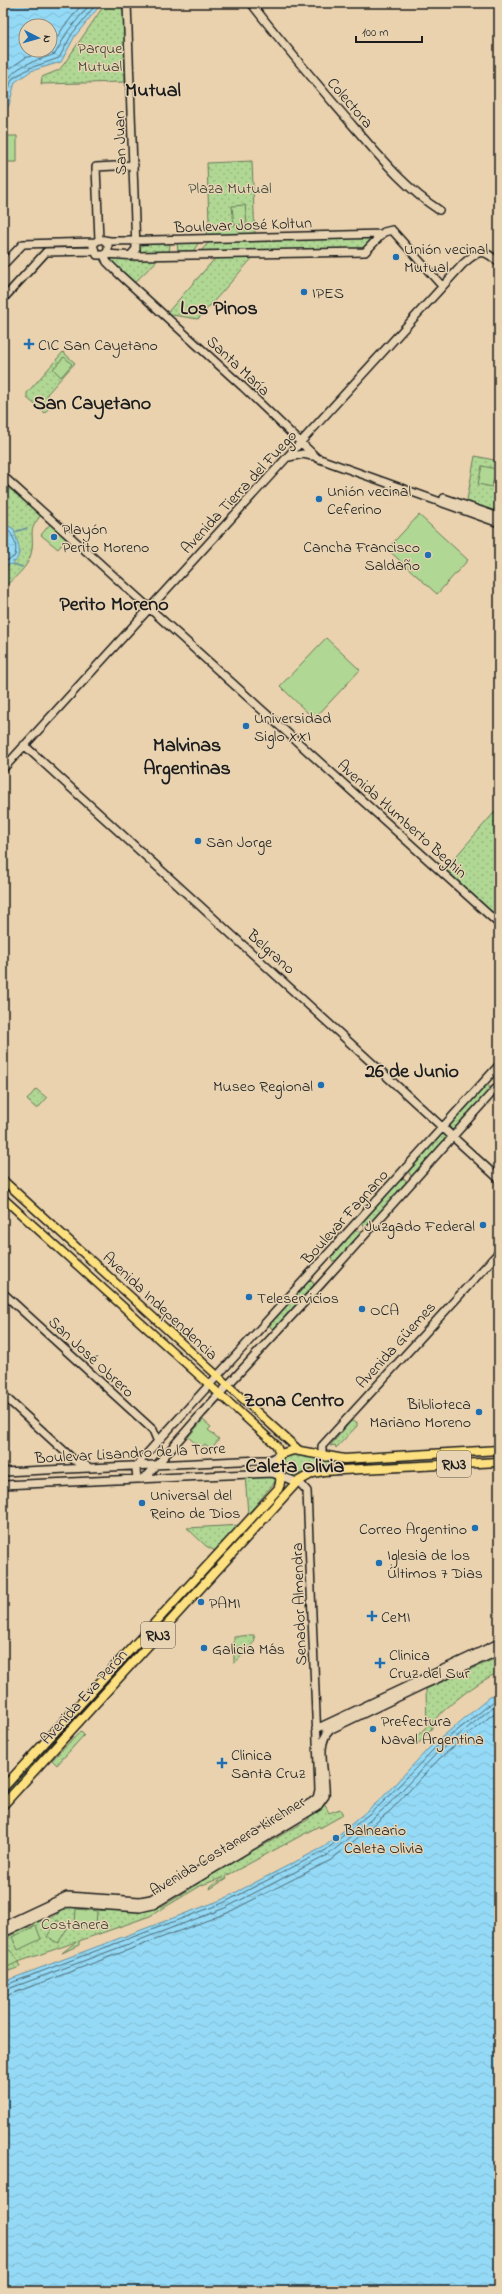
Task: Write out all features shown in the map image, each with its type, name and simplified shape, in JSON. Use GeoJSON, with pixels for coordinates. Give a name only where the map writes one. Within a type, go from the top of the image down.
{"type":"FeatureCollection","features":[{"type":"Feature","properties":{"kind":"highway","name":"RN3"},"geometry":{"type":"LineString","coordinates":[[280,1476],[276,1463],[280,1454],[289,1451],[300,1451],[326,1457],[344,1459],[499,1450]]}},
{"type":"Feature","properties":{"kind":"highway","name":"RN3"},"geometry":{"type":"LineString","coordinates":[[297,1482],[313,1473],[323,1471],[499,1462]]}},
{"type":"Feature","properties":{"kind":"highway","name":"Avenida Eva Perón"},"geometry":{"type":"LineString","coordinates":[[3,1788],[278,1489],[280,1476]]}},
{"type":"Feature","properties":{"kind":"highway","name":"Avenida Eva Perón"},"geometry":{"type":"LineString","coordinates":[[3,1805],[297,1482]]}},
{"type":"Feature","properties":{"kind":"main road","name":"Avenida Independencia"},"geometry":{"type":"LineString","coordinates":[[3,1180],[300,1451]]}},
{"type":"Feature","properties":{"kind":"main road","name":"Avenida Independencia"},"geometry":{"type":"LineString","coordinates":[[3,1198],[276,1445],[280,1454]]}},
{"type":"Feature","properties":{"kind":"street","name":"San Juan"},"geometry":{"type":"LineString","coordinates":[[127,3],[136,241],[136,252],[130,256]]}},
{"type":"Feature","properties":{"kind":"street","name":"Colectora"},"geometry":{"type":"LineString","coordinates":[[251,3],[296,61],[393,170],[413,191],[439,210]]}},
{"type":"Feature","properties":{"kind":"street"},"geometry":{"type":"LineString","coordinates":[[100,254],[96,167],[134,165]]}},
{"type":"Feature","properties":{"kind":"street"},"geometry":{"type":"LineString","coordinates":[[382,234],[392,230],[442,286]]}},
{"type":"Feature","properties":{"kind":"street","name":"Boulevar José Koltun"},"geometry":{"type":"LineString","coordinates":[[3,265],[20,246],[26,243],[382,234]]}},
{"type":"Feature","properties":{"kind":"street","name":"Boulevar José Koltun"},"geometry":{"type":"LineString","coordinates":[[3,300],[42,255],[50,252],[130,256],[365,252],[382,234]]}},
{"type":"Feature","properties":{"kind":"street"},"geometry":{"type":"LineString","coordinates":[[100,241],[109,246],[100,254]]}},
{"type":"Feature","properties":{"kind":"street","name":"Avenida Tierra del Fuego"},"geometry":{"type":"LineString","coordinates":[[3,769],[289,457],[303,444],[442,286],[476,253],[488,253],[499,263]]}},
{"type":"Feature","properties":{"kind":"street","name":"Santa María"},"geometry":{"type":"LineString","coordinates":[[100,254],[119,274],[303,444],[320,456],[499,517]]}},
{"type":"Feature","properties":{"kind":"street","name":"Santa María"},"geometry":{"type":"LineString","coordinates":[[303,444],[307,450],[317,458],[499,523]]}},
{"type":"Feature","properties":{"kind":"street"},"geometry":{"type":"LineString","coordinates":[[289,457],[303,454],[317,458]]}},
{"type":"Feature","properties":{"kind":"street","name":"Avenida Humberto Beghin"},"geometry":{"type":"LineString","coordinates":[[3,476],[499,924]]}},
{"type":"Feature","properties":{"kind":"street","name":"Belgrano"},"geometry":{"type":"LineString","coordinates":[[24,745],[443,1126],[499,1179]]}},
{"type":"Feature","properties":{"kind":"street","name":"Boulevar Fagnano"},"geometry":{"type":"LineString","coordinates":[[142,1459],[499,1065]]}},
{"type":"Feature","properties":{"kind":"street","name":"Boulevar Fagnano"},"geometry":{"type":"LineString","coordinates":[[139,1479],[148,1475],[227,1385],[499,1085]]}},
{"type":"Feature","properties":{"kind":"street","name":"Avenida Güemes"},"geometry":{"type":"LineString","coordinates":[[326,1457],[322,1453],[322,1446],[499,1252]]}},
{"type":"Feature","properties":{"kind":"street","name":"San José Obrero"},"geometry":{"type":"LineString","coordinates":[[3,1293],[153,1430],[158,1442]]}},
{"type":"Feature","properties":{"kind":"street"},"geometry":{"type":"LineString","coordinates":[[3,1396],[69,1456],[78,1463],[91,1467]]}},
{"type":"Feature","properties":{"kind":"street","name":"Boulevar Lisandro de la Torre"},"geometry":{"type":"LineString","coordinates":[[3,1472],[270,1460],[280,1454]]}},
{"type":"Feature","properties":{"kind":"street"},"geometry":{"type":"LineString","coordinates":[[139,1479],[138,1466],[142,1459]]}},
{"type":"Feature","properties":{"kind":"street"},"geometry":{"type":"LineString","coordinates":[[126,1466],[142,1459]]}},
{"type":"Feature","properties":{"kind":"street","name":"Boulevar Lisandro de la Torre"},"geometry":{"type":"LineString","coordinates":[[3,1485],[272,1473],[297,1482]]}},
{"type":"Feature","properties":{"kind":"street","name":"Senador Almendra"},"geometry":{"type":"LineString","coordinates":[[297,1482],[305,1487],[307,1494],[318,1730]]}},
{"type":"Feature","properties":{"kind":"street"},"geometry":{"type":"LineString","coordinates":[[329,1726],[499,1643]]}},
{"type":"Feature","properties":{"kind":"street"},"geometry":{"type":"LineString","coordinates":[[318,1730],[499,1651]]}},
{"type":"Feature","properties":{"kind":"street","name":"Avenida Costanera Kirchner"},"geometry":{"type":"LineString","coordinates":[[322,1792],[323,1746],[329,1726]]}},
{"type":"Feature","properties":{"kind":"street","name":"Avenida Costanera Kirchner"},"geometry":{"type":"LineString","coordinates":[[3,1926],[67,1896],[140,1901],[151,1899],[243,1843],[324,1800],[316,1742],[318,1730]]}},
{"type":"Feature","properties":{"kind":"street","name":"Avenida Costanera Kirchner"},"geometry":{"type":"LineString","coordinates":[[3,1933],[68,1903],[148,1907],[255,1844],[315,1804]]}},
{"type":"Feature","properties":{"kind":"street"},"geometry":{"type":"LineString","coordinates":[[243,1843],[247,1845],[255,1844]]}},
{"type":"Feature","properties":{"kind":"green space","name":"Parque Mutual"},"geometry":{"type":"Polygon","coordinates":[[[124,3],[125,82],[41,84],[42,77],[59,70],[64,64],[105,4],[124,3]]]}},
{"type":"Feature","properties":{"kind":"green space"},"geometry":{"type":"Polygon","coordinates":[[[3,136],[17,136],[17,162],[3,162],[3,136]]]}},
{"type":"Feature","properties":{"kind":"green space","name":"Plaza Mutual"},"geometry":{"type":"Polygon","coordinates":[[[252,161],[255,237],[205,239],[209,222],[207,163],[252,161]]]}},
{"type":"Feature","properties":{"kind":"green space"},"geometry":{"type":"Polygon","coordinates":[[[245,205],[247,224],[234,225],[232,206],[245,205]]]}},
{"type":"Feature","properties":{"kind":"green space"},"geometry":{"type":"Polygon","coordinates":[[[370,237],[372,240],[364,249],[200,252],[209,242],[370,237]]]}},
{"type":"Feature","properties":{"kind":"green space"},"geometry":{"type":"Polygon","coordinates":[[[177,242],[199,242],[192,253],[178,253],[177,242]]]}},
{"type":"Feature","properties":{"kind":"green space"},"geometry":{"type":"Polygon","coordinates":[[[141,243],[168,243],[170,244],[169,253],[140,253],[139,246],[141,243]]]}},
{"type":"Feature","properties":{"kind":"green space"},"geometry":{"type":"Polygon","coordinates":[[[256,254],[198,319],[166,314],[218,255],[256,254]]]}},
{"type":"Feature","properties":{"kind":"green space"},"geometry":{"type":"Polygon","coordinates":[[[97,255],[162,256],[132,285],[102,263],[97,255]]]}},
{"type":"Feature","properties":{"kind":"green space"},"geometry":{"type":"Polygon","coordinates":[[[63,352],[75,363],[47,394],[49,408],[45,413],[27,398],[27,393],[63,352]]]}},
{"type":"Feature","properties":{"kind":"green space"},"geometry":{"type":"Polygon","coordinates":[[[64,357],[72,364],[61,377],[53,369],[64,357]]]}},
{"type":"Feature","properties":{"kind":"green space"},"geometry":{"type":"Polygon","coordinates":[[[475,456],[499,461],[499,488],[493,515],[466,505],[475,456]]]}},
{"type":"Feature","properties":{"kind":"green space"},"geometry":{"type":"Polygon","coordinates":[[[482,466],[496,469],[492,487],[478,484],[482,466]]]}},
{"type":"Feature","properties":{"kind":"green space"},"geometry":{"type":"Polygon","coordinates":[[[3,476],[43,513],[34,525],[31,554],[29,559],[20,573],[3,588],[3,476]]]}},
{"type":"Feature","properties":{"kind":"green space","name":"Cancha Francisco Saldaño"},"geometry":{"type":"Polygon","coordinates":[[[419,515],[468,560],[437,594],[387,549],[419,515]]]}},
{"type":"Feature","properties":{"kind":"green space","name":"Playón Perito Moreno"},"geometry":{"type":"Polygon","coordinates":[[[50,524],[66,539],[58,549],[41,535],[50,524]]]}},
{"type":"Feature","properties":{"kind":"green space"},"geometry":{"type":"Polygon","coordinates":[[[326,638],[360,670],[314,719],[280,686],[326,638]]]}},
{"type":"Feature","properties":{"kind":"green space"},"geometry":{"type":"Polygon","coordinates":[[[499,807],[499,918],[445,869],[499,807]]]}},
{"type":"Feature","properties":{"kind":"green space"},"geometry":{"type":"Polygon","coordinates":[[[486,1085],[492,1088],[455,1130],[452,1130],[449,1125],[486,1085]]]}},
{"type":"Feature","properties":{"kind":"green space"},"geometry":{"type":"Polygon","coordinates":[[[36,1089],[47,1098],[37,1109],[27,1100],[36,1089]]]}},
{"type":"Feature","properties":{"kind":"green space"},"geometry":{"type":"Polygon","coordinates":[[[441,1133],[444,1133],[449,1138],[414,1176],[410,1175],[408,1170],[441,1133]]]}},
{"type":"Feature","properties":{"kind":"green space"},"geometry":{"type":"Polygon","coordinates":[[[401,1178],[405,1179],[407,1184],[368,1226],[364,1226],[362,1220],[401,1178]]]}},
{"type":"Feature","properties":{"kind":"green space"},"geometry":{"type":"Polygon","coordinates":[[[353,1231],[359,1231],[361,1235],[338,1260],[332,1261],[331,1255],[353,1231]]]}},
{"type":"Feature","properties":{"kind":"green space"},"geometry":{"type":"Polygon","coordinates":[[[309,1280],[313,1281],[314,1287],[275,1329],[271,1328],[269,1324],[309,1280]]]}},
{"type":"Feature","properties":{"kind":"green space"},"geometry":{"type":"Polygon","coordinates":[[[203,1420],[211,1427],[208,1430],[219,1439],[211,1449],[205,1444],[201,1448],[188,1437],[203,1420]]]}},
{"type":"Feature","properties":{"kind":"green space"},"geometry":{"type":"Polygon","coordinates":[[[351,1421],[357,1422],[357,1426],[336,1448],[335,1445],[330,1446],[351,1421]]]}},
{"type":"Feature","properties":{"kind":"green space"},"geometry":{"type":"Polygon","coordinates":[[[293,1454],[334,1462],[399,1458],[401,1460],[399,1463],[319,1467],[291,1477],[282,1471],[281,1463],[284,1456],[293,1454]]]}},
{"type":"Feature","properties":{"kind":"green space"},"geometry":{"type":"Polygon","coordinates":[[[245,1475],[280,1476],[248,1514],[245,1475]]]}},
{"type":"Feature","properties":{"kind":"green space"},"geometry":{"type":"Polygon","coordinates":[[[242,1525],[219,1553],[206,1546],[187,1528],[242,1525]]]}},
{"type":"Feature","properties":{"kind":"green space"},"geometry":{"type":"Polygon","coordinates":[[[254,1635],[255,1641],[234,1664],[234,1637],[254,1635]]]}},
{"type":"Feature","properties":{"kind":"green space"},"geometry":{"type":"Polygon","coordinates":[[[499,1657],[499,1672],[463,1694],[447,1708],[432,1722],[432,1728],[418,1744],[417,1736],[427,1726],[426,1689],[499,1657]]]}},
{"type":"Feature","properties":{"kind":"green space"},"geometry":{"type":"Polygon","coordinates":[[[97,1692],[84,1711],[52,1746],[48,1746],[97,1692]]]}},
{"type":"Feature","properties":{"kind":"green space"},"geometry":{"type":"Polygon","coordinates":[[[80,1731],[84,1735],[57,1765],[52,1760],[80,1731]]]}},
{"type":"Feature","properties":{"kind":"green space"},"geometry":{"type":"Polygon","coordinates":[[[42,1750],[46,1753],[3,1801],[3,1792],[42,1750]]]}},
{"type":"Feature","properties":{"kind":"green space","name":"Costanera"},"geometry":{"type":"Polygon","coordinates":[[[325,1805],[329,1813],[340,1809],[343,1815],[320,1828],[319,1826],[226,1876],[227,1878],[210,1889],[211,1886],[224,1877],[202,1885],[150,1916],[79,1941],[79,1945],[62,1953],[76,1942],[18,1962],[20,1967],[6,1972],[3,1967],[3,1939],[14,1934],[16,1930],[25,1926],[28,1928],[33,1926],[36,1921],[55,1916],[63,1908],[70,1905],[90,1906],[97,1910],[110,1908],[152,1909],[163,1906],[200,1883],[202,1879],[257,1846],[261,1847],[309,1819],[309,1815],[325,1805]]]}},
{"type":"Feature","properties":{"kind":"green space"},"geometry":{"type":"Polygon","coordinates":[[[76,1909],[97,1911],[96,1926],[75,1924],[76,1909]]]}},
{"type":"Feature","properties":{"kind":"green space"},"geometry":{"type":"Polygon","coordinates":[[[57,1920],[68,1927],[58,1943],[47,1937],[57,1920]]]}},
{"type":"Feature","properties":{"kind":"green space"},"geometry":{"type":"Polygon","coordinates":[[[36,1926],[41,1939],[18,1950],[12,1937],[36,1926]]]}},
{"type":"Feature","properties":{"kind":"green space"},"geometry":{"type":"Polygon","coordinates":[[[9,1950],[14,1954],[18,1962],[5,1968],[3,1952],[9,1950]]]}},
{"type":"Feature","properties":{"kind":"water"},"geometry":{"type":"Polygon","coordinates":[[[3,3],[102,3],[75,36],[61,62],[31,71],[15,82],[9,105],[3,115],[3,3]]]}},
{"type":"Feature","properties":{"kind":"water"},"geometry":{"type":"Polygon","coordinates":[[[3,523],[14,529],[19,546],[19,553],[15,562],[13,561],[13,564],[7,565],[6,574],[3,576],[3,523]]]}},
{"type":"Feature","properties":{"kind":"water"},"geometry":{"type":"Polygon","coordinates":[[[499,1692],[499,2291],[3,2291],[3,1982],[221,1900],[324,1847],[380,1800],[430,1747],[490,1697],[499,1692]]]}},
{"type":"Feature","properties":{"kind":"waterway"},"geometry":{"type":"LineString","coordinates":[[15,532],[27,528]]}},
{"type":"Feature","properties":{"kind":"waterway"},"geometry":{"type":"LineString","coordinates":[[13,564],[22,567]]}},
{"type":"Feature","properties":{"kind":"place","name":"Unión vecinal Mutual"},"geometry":{"type":"Point","coordinates":[396,257]}},
{"type":"Feature","properties":{"kind":"place","name":"IPES"},"geometry":{"type":"Point","coordinates":[304,292]}},
{"type":"Feature","properties":{"kind":"place","name":"CIC San Cayetano"},"geometry":{"type":"Point","coordinates":[29,344]}},
{"type":"Feature","properties":{"kind":"place","name":"Unión vecinal Ceferino"},"geometry":{"type":"Point","coordinates":[319,499]}},
{"type":"Feature","properties":{"kind":"place","name":"Playón Perito Moreno"},"geometry":{"type":"Point","coordinates":[54,537]}},
{"type":"Feature","properties":{"kind":"place","name":"Cancha Francisco Saldaño"},"geometry":{"type":"Point","coordinates":[428,555]}},
{"type":"Feature","properties":{"kind":"place","name":"Universidad Siglo XXI"},"geometry":{"type":"Point","coordinates":[246,726]}},
{"type":"Feature","properties":{"kind":"place","name":"San Jorge"},"geometry":{"type":"Point","coordinates":[198,841]}},
{"type":"Feature","properties":{"kind":"place","name":"Museo Regional"},"geometry":{"type":"Point","coordinates":[321,1085]}},
{"type":"Feature","properties":{"kind":"place","name":"Juzgado Federal"},"geometry":{"type":"Point","coordinates":[483,1225]}},
{"type":"Feature","properties":{"kind":"place","name":"Teleservicios"},"geometry":{"type":"Point","coordinates":[249,1297]}},
{"type":"Feature","properties":{"kind":"place","name":"OCA"},"geometry":{"type":"Point","coordinates":[362,1309]}},
{"type":"Feature","properties":{"kind":"place","name":"Biblioteca Mariano Moreno"},"geometry":{"type":"Point","coordinates":[479,1412]}},
{"type":"Feature","properties":{"kind":"place","name":"Universal del Reino de Dios"},"geometry":{"type":"Point","coordinates":[142,1503]}},
{"type":"Feature","properties":{"kind":"place","name":"Correo Argentino"},"geometry":{"type":"Point","coordinates":[475,1528]}},
{"type":"Feature","properties":{"kind":"place","name":"Iglesia de los Últimos 7 Dias"},"geometry":{"type":"Point","coordinates":[379,1563]}},
{"type":"Feature","properties":{"kind":"place","name":"PAMI"},"geometry":{"type":"Point","coordinates":[201,1602]}},
{"type":"Feature","properties":{"kind":"place","name":"CeMI"},"geometry":{"type":"Point","coordinates":[372,1616]}},
{"type":"Feature","properties":{"kind":"place","name":"Galicia Más"},"geometry":{"type":"Point","coordinates":[204,1648]}},
{"type":"Feature","properties":{"kind":"place","name":"Clinica Cruz del Sur"},"geometry":{"type":"Point","coordinates":[380,1663]}},
{"type":"Feature","properties":{"kind":"place","name":"Prefectura Naval Argentina"},"geometry":{"type":"Point","coordinates":[373,1729]}},
{"type":"Feature","properties":{"kind":"place","name":"Clinica Santa Cruz"},"geometry":{"type":"Point","coordinates":[222,1763]}},
{"type":"Feature","properties":{"kind":"place","name":"Balneario Caleta Olivia"},"geometry":{"type":"Point","coordinates":[336,1838]}},
{"type":"Feature","properties":{"kind":"district","name":"Mutual"},"geometry":{"type":"Point","coordinates":[153,89]}},
{"type":"Feature","properties":{"kind":"district","name":"Los Pinos"},"geometry":{"type":"Point","coordinates":[219,307]}},
{"type":"Feature","properties":{"kind":"district","name":"San Cayetano"},"geometry":{"type":"Point","coordinates":[92,402]}},
{"type":"Feature","properties":{"kind":"district","name":"Perito Moreno"},"geometry":{"type":"Point","coordinates":[114,603]}},
{"type":"Feature","properties":{"kind":"district","name":"Malvinas Argentinas"},"geometry":{"type":"Point","coordinates":[187,756]}},
{"type":"Feature","properties":{"kind":"district","name":"26 de Junio"},"geometry":{"type":"Point","coordinates":[412,1070]}},
{"type":"Feature","properties":{"kind":"district","name":"Zona Centro"},"geometry":{"type":"Point","coordinates":[294,1399]}},
{"type":"Feature","properties":{"kind":"district","name":"Caleta Olivia"},"geometry":{"type":"Point","coordinates":[295,1465]}}]}
